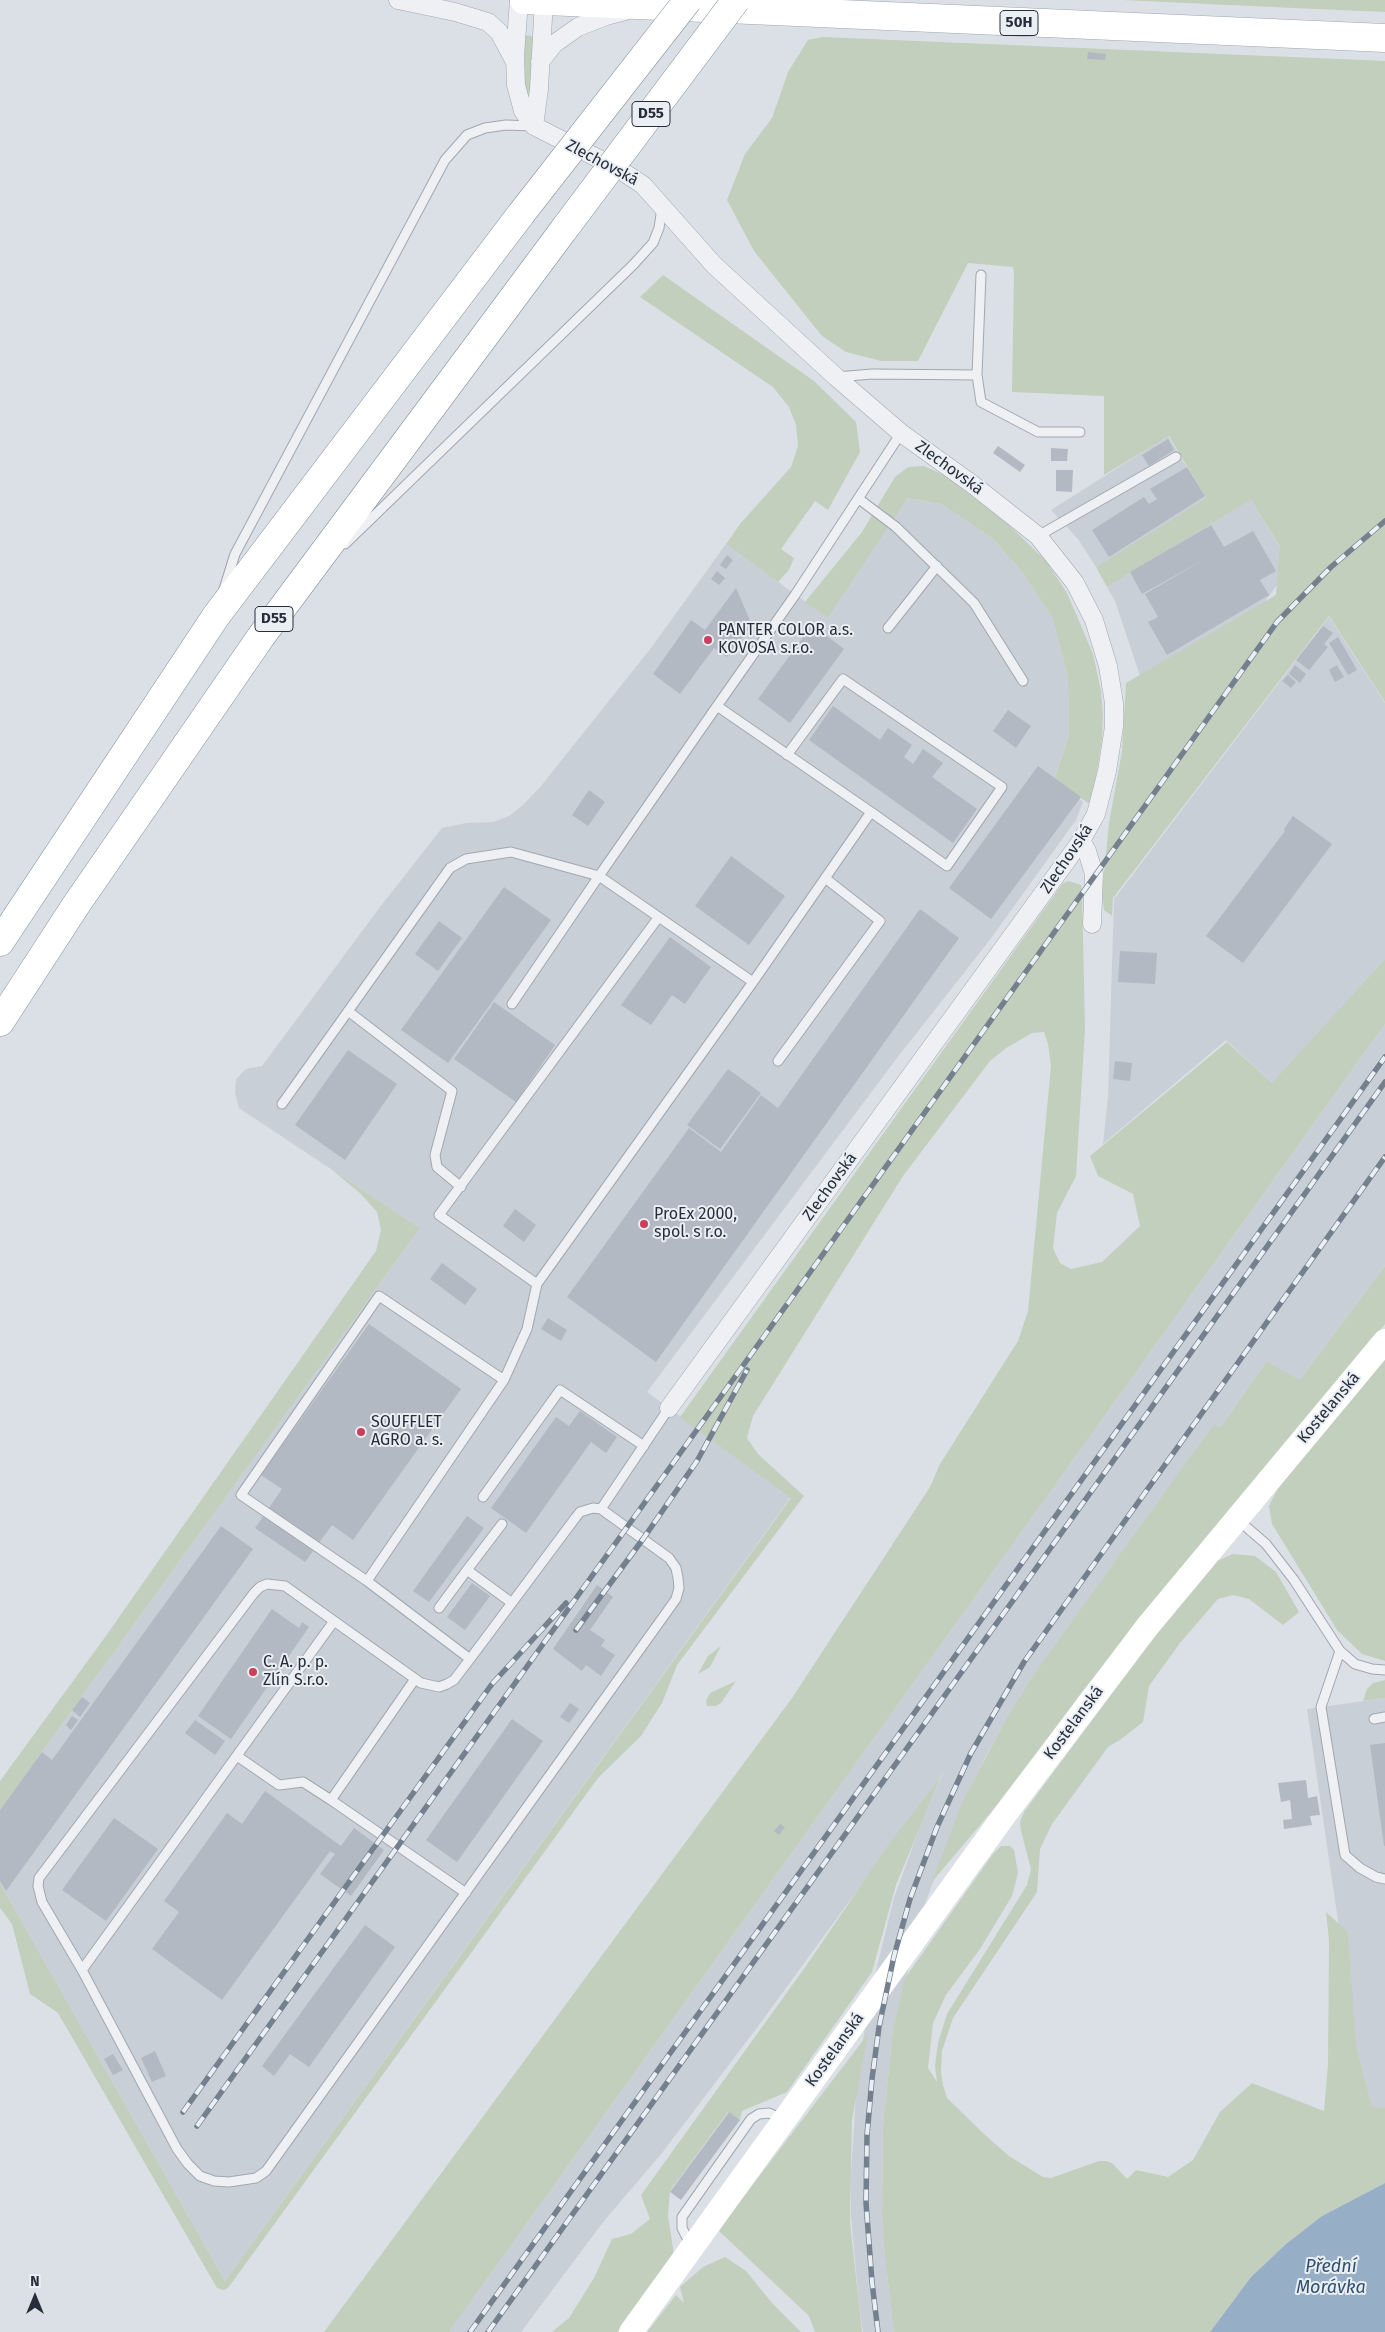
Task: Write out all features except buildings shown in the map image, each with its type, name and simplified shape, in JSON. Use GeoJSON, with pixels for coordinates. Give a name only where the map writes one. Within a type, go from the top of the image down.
{"type":"FeatureCollection","features":[{"type":"Feature","properties":{"kind":"main road","name":"50H"},"geometry":{"type":"LineString","coordinates":[[524,0],[643,3],[1385,38]]}},
{"type":"Feature","properties":{"kind":"main road","name":"D55"},"geometry":{"type":"LineString","coordinates":[[0,942],[216,616],[521,214],[688,0]]}},
{"type":"Feature","properties":{"kind":"main road","name":"D55"},"geometry":{"type":"LineString","coordinates":[[0,1022],[76,905],[260,638],[736,0]]}},
{"type":"Feature","properties":{"kind":"main road","name":"Kostelanská"},"geometry":{"type":"LineString","coordinates":[[631,2332],[1018,1797],[1147,1627],[1385,1342]]}},
{"type":"Feature","properties":{"kind":"street"},"geometry":{"type":"LineString","coordinates":[[398,0],[455,12],[488,22],[499,32],[515,62]]}},
{"type":"Feature","properties":{"kind":"street"},"geometry":{"type":"LineString","coordinates":[[518,0],[515,62],[516,85],[523,111],[534,126]]}},
{"type":"Feature","properties":{"kind":"street"},"geometry":{"type":"LineString","coordinates":[[534,126],[544,0]]}},
{"type":"Feature","properties":{"kind":"street"},"geometry":{"type":"LineString","coordinates":[[540,62],[554,44],[578,28],[643,3]]}},
{"type":"Feature","properties":{"kind":"street","name":"Zlechovská"},"geometry":{"type":"LineString","coordinates":[[534,126],[617,168],[643,184],[714,266],[836,377],[901,433],[972,484],[1038,536],[1075,583],[1094,620],[1108,666],[1114,703],[1114,727],[1107,771],[1096,814],[1082,841],[669,1408]]}},
{"type":"Feature","properties":{"kind":"street"},"geometry":{"type":"LineString","coordinates":[[1082,841],[1094,874],[1092,924]]}},
{"type":"Feature","properties":{"kind":"lane"},"geometry":{"type":"LineString","coordinates":[[216,616],[235,554],[445,160],[467,135],[485,128],[506,125],[534,126]]}},
{"type":"Feature","properties":{"kind":"lane"},"geometry":{"type":"LineString","coordinates":[[260,638],[313,575],[633,266],[656,237],[662,204]]}},
{"type":"Feature","properties":{"kind":"lane"},"geometry":{"type":"LineString","coordinates":[[981,275],[977,375],[981,402],[1038,432],[1080,432]]}},
{"type":"Feature","properties":{"kind":"lane"},"geometry":{"type":"LineString","coordinates":[[836,377],[872,374],[977,375]]}},
{"type":"Feature","properties":{"kind":"lane"},"geometry":{"type":"LineString","coordinates":[[512,1004],[859,499],[901,433]]}},
{"type":"Feature","properties":{"kind":"lane"},"geometry":{"type":"LineString","coordinates":[[1038,536],[1176,457]]}},
{"type":"Feature","properties":{"kind":"lane"},"geometry":{"type":"LineString","coordinates":[[859,499],[896,527],[974,603],[1023,681]]}},
{"type":"Feature","properties":{"kind":"lane"},"geometry":{"type":"LineString","coordinates":[[888,628],[936,566]]}},
{"type":"Feature","properties":{"kind":"lane"},"geometry":{"type":"LineString","coordinates":[[717,706],[787,755],[871,812],[947,866],[1002,787],[843,679],[787,755]]}},
{"type":"Feature","properties":{"kind":"lane"},"geometry":{"type":"LineString","coordinates":[[367,1581],[504,1380],[527,1329],[537,1284],[753,982],[871,812]]}},
{"type":"Feature","properties":{"kind":"lane"},"geometry":{"type":"LineString","coordinates":[[282,1104],[450,868],[466,859],[511,852],[599,876],[753,982]]}},
{"type":"Feature","properties":{"kind":"lane"},"geometry":{"type":"LineString","coordinates":[[778,1061],[880,921],[825,878]]}},
{"type":"Feature","properties":{"kind":"lane"},"geometry":{"type":"LineString","coordinates":[[537,1284],[440,1215],[658,918]]}},
{"type":"Feature","properties":{"kind":"lane"},"geometry":{"type":"LineString","coordinates":[[348,1011],[452,1091],[435,1155],[438,1167],[461,1187]]}},
{"type":"Feature","properties":{"kind":"lane"},"geometry":{"type":"LineString","coordinates":[[470,1659],[367,1581],[241,1495],[379,1296],[504,1380]]}},
{"type":"Feature","properties":{"kind":"lane"},"geometry":{"type":"LineString","coordinates":[[483,1497],[560,1390],[644,1446]]}},
{"type":"Feature","properties":{"kind":"lane"},"geometry":{"type":"LineString","coordinates":[[601,1509],[669,1408]]}},
{"type":"Feature","properties":{"kind":"lane"},"geometry":{"type":"LineString","coordinates":[[601,1509],[669,1558],[676,1568],[678,1578],[679,1588],[676,1599],[266,2172],[256,2178],[229,2182],[214,2181],[200,2176],[177,2149],[39,1893],[39,1878],[260,1587],[276,1584],[285,1586],[415,1679],[428,1685],[439,1687],[454,1680],[512,1603],[576,1517],[586,1510],[601,1509]]}},
{"type":"Feature","properties":{"kind":"lane"},"geometry":{"type":"LineString","coordinates":[[1237,1519],[1266,1544],[1294,1580],[1340,1651],[1355,1664],[1372,1669],[1385,1670]]}},
{"type":"Feature","properties":{"kind":"lane"},"geometry":{"type":"LineString","coordinates":[[439,1608],[502,1524]]}},
{"type":"Feature","properties":{"kind":"lane"},"geometry":{"type":"LineString","coordinates":[[467,1570],[512,1603]]}},
{"type":"Feature","properties":{"kind":"lane"},"geometry":{"type":"LineString","coordinates":[[82,1970],[334,1621]]}},
{"type":"Feature","properties":{"kind":"lane"},"geometry":{"type":"LineString","coordinates":[[1340,1651],[1320,1707],[1345,1855],[1360,1868],[1376,1877],[1385,1878]]}},
{"type":"Feature","properties":{"kind":"lane"},"geometry":{"type":"LineString","coordinates":[[331,1800],[415,1679]]}},
{"type":"Feature","properties":{"kind":"lane"},"geometry":{"type":"LineString","coordinates":[[1374,1719],[1385,1717]]}},
{"type":"Feature","properties":{"kind":"lane"},"geometry":{"type":"LineString","coordinates":[[237,1756],[279,1785],[303,1782],[466,1893]]}},
{"type":"Feature","properties":{"kind":"shaded area"},"geometry":{"type":"Polygon","coordinates":[[[1168,436],[1206,499],[1096,567],[1078,539],[1051,510],[1168,436]]]}},
{"type":"Feature","properties":{"kind":"shaded area"},"geometry":{"type":"Polygon","coordinates":[[[908,498],[941,504],[992,538],[1023,573],[1052,617],[1068,677],[1069,736],[1054,778],[1083,802],[1076,820],[989,941],[897,1058],[647,1392],[791,1497],[225,2281],[0,1883],[0,1810],[420,1228],[239,1108],[235,1093],[236,1079],[246,1069],[262,1066],[380,907],[442,828],[466,823],[493,822],[509,816],[524,804],[541,786],[651,648],[726,544],[828,618],[908,498]]]}},
{"type":"Feature","properties":{"kind":"shaded area"},"geometry":{"type":"Polygon","coordinates":[[[1251,500],[1291,566],[1230,649],[1149,703],[1115,601],[1107,587],[1251,500]]]}},
{"type":"Feature","properties":{"kind":"shaded area"},"geometry":{"type":"Polygon","coordinates":[[[1329,617],[1385,703],[1385,959],[1273,1084],[1226,1040],[1103,1144],[1108,1097],[1114,899],[1329,617]]]}},
{"type":"Feature","properties":{"kind":"shaded area"},"geometry":{"type":"Polygon","coordinates":[[[1385,1024],[1385,1266],[1300,1380],[1267,1361],[1220,1428],[1214,1424],[1006,1719],[984,1760],[951,1833],[924,1907],[893,2029],[883,2127],[882,2214],[894,2332],[863,2332],[851,2216],[851,2174],[857,2078],[870,1995],[894,1898],[922,1821],[943,1773],[759,2025],[662,2153],[604,2221],[521,2332],[449,2332],[1385,1024]]]}},
{"type":"Feature","properties":{"kind":"shaded area"},"geometry":{"type":"Polygon","coordinates":[[[1385,1698],[1385,2108],[1372,2108],[1356,2044],[1307,1709],[1385,1698]]]}},
{"type":"Feature","properties":{"kind":"green space"},"geometry":{"type":"Polygon","coordinates":[[[1122,0],[1385,0],[1385,12],[1315,9],[1122,0]]]}},
{"type":"Feature","properties":{"kind":"green space"},"geometry":{"type":"Polygon","coordinates":[[[527,35],[533,37],[531,93],[528,94],[525,93],[525,37],[527,35]]]}},
{"type":"Feature","properties":{"kind":"green space"},"geometry":{"type":"Polygon","coordinates":[[[823,37],[1385,61],[1385,702],[1329,616],[1113,898],[1112,916],[1104,910],[1102,893],[1109,823],[1122,751],[1126,683],[1276,595],[1280,547],[1251,500],[1107,587],[1096,567],[1206,498],[1169,436],[1104,475],[1104,396],[1012,392],[1013,267],[968,263],[918,361],[881,361],[846,352],[822,336],[754,251],[727,200],[745,154],[772,118],[788,72],[808,40],[823,37]]]}},
{"type":"Feature","properties":{"kind":"green space"},"geometry":{"type":"Polygon","coordinates":[[[663,275],[814,381],[856,422],[860,452],[828,510],[815,501],[781,549],[794,558],[789,570],[778,582],[726,544],[740,524],[791,467],[798,446],[796,425],[789,407],[773,387],[640,297],[663,275]]]}},
{"type":"Feature","properties":{"kind":"green space"},"geometry":{"type":"Polygon","coordinates":[[[924,466],[946,476],[1009,525],[1046,561],[1067,593],[1093,654],[1101,691],[1102,739],[1092,802],[1088,803],[1054,779],[1069,736],[1068,677],[1052,617],[1023,573],[992,538],[941,504],[908,498],[828,618],[805,602],[862,532],[895,477],[908,467],[924,466]]]}},
{"type":"Feature","properties":{"kind":"green space"},"geometry":{"type":"Polygon","coordinates":[[[1069,881],[1081,885],[1082,891],[1085,1029],[1076,1176],[1057,1213],[1053,1248],[1060,1263],[1071,1269],[1102,1262],[1140,1226],[1133,1194],[1098,1176],[1090,1156],[1227,1042],[1272,1083],[1385,959],[1385,1024],[449,2332],[324,2332],[792,1698],[930,1487],[940,1464],[1018,1341],[1028,1311],[1051,1066],[1044,1032],[1032,1033],[1006,1048],[990,1061],[903,1176],[753,1416],[747,1438],[758,1454],[804,1496],[677,1665],[662,1703],[641,1736],[598,1778],[228,2288],[224,2290],[217,2288],[58,2013],[30,1994],[12,1924],[0,1908],[0,1883],[225,2281],[791,1498],[680,1417],[1063,883],[1069,881]]]}},
{"type":"Feature","properties":{"kind":"green space"},"geometry":{"type":"Polygon","coordinates":[[[331,1169],[420,1228],[0,1810],[0,1781],[103,1640],[376,1251],[381,1230],[377,1212],[361,1194],[331,1169]]]}},
{"type":"Feature","properties":{"kind":"green space"},"geometry":{"type":"Polygon","coordinates":[[[1385,1266],[1385,1324],[1270,1461],[1081,1693],[1014,1785],[931,1883],[963,1801],[1006,1719],[1037,1670],[1214,1424],[1220,1428],[1267,1361],[1300,1380],[1385,1266]]]}},
{"type":"Feature","properties":{"kind":"green space"},"geometry":{"type":"Polygon","coordinates":[[[1385,1359],[1385,1661],[1362,1654],[1337,1630],[1272,1524],[1269,1506],[1279,1486],[1385,1359]]]}},
{"type":"Feature","properties":{"kind":"green space"},"geometry":{"type":"Polygon","coordinates":[[[1233,1554],[1255,1556],[1276,1572],[1299,1612],[1283,1625],[1249,1599],[1233,1595],[1218,1599],[1180,1643],[1149,1686],[1143,1722],[1108,1747],[1052,1824],[1040,1849],[1037,1892],[953,2018],[942,2051],[941,2072],[943,2085],[947,2098],[1009,2156],[1043,2177],[1051,2178],[1099,2161],[1112,2163],[1127,2179],[1136,2170],[1168,2177],[1193,2160],[1220,2112],[1252,2083],[1324,2111],[1328,2065],[1329,1940],[1326,1912],[1348,1932],[1356,2044],[1372,2107],[1385,2108],[1385,2183],[1322,2216],[1286,2244],[1251,2277],[1210,2332],[894,2332],[882,2214],[883,2127],[893,2029],[905,1978],[993,1854],[1001,1846],[1010,1846],[1014,1850],[1018,1873],[1012,1896],[980,1949],[946,1995],[933,2023],[928,2068],[937,2082],[935,2065],[938,2043],[947,2014],[1027,1885],[1031,1869],[1021,1831],[1020,1822],[1024,1812],[1165,1622],[1217,1561],[1233,1554]]]}},
{"type":"Feature","properties":{"kind":"green space"},"geometry":{"type":"Polygon","coordinates":[[[721,1646],[710,1667],[698,1674],[708,1656],[721,1646]]]}},
{"type":"Feature","properties":{"kind":"green space"},"geometry":{"type":"Polygon","coordinates":[[[1385,1680],[1385,1698],[1363,1701],[1367,1689],[1373,1683],[1385,1680]]]}},
{"type":"Feature","properties":{"kind":"green space"},"geometry":{"type":"Polygon","coordinates":[[[736,1681],[721,1703],[716,1706],[707,1706],[706,1701],[710,1693],[736,1681]]]}},
{"type":"Feature","properties":{"kind":"green space"},"geometry":{"type":"Polygon","coordinates":[[[941,1776],[896,1885],[872,1972],[787,2092],[742,2111],[740,2120],[728,2112],[670,2191],[668,2216],[674,2255],[617,2332],[552,2332],[569,2318],[594,2278],[612,2239],[631,2234],[650,2219],[641,2195],[806,1966],[889,1844],[941,1776]]]}},
{"type":"Feature","properties":{"kind":"green space"},"geometry":{"type":"Polygon","coordinates":[[[868,2034],[852,2120],[850,2222],[862,2332],[815,2332],[809,2316],[718,2230],[868,2034]]]}},
{"type":"Feature","properties":{"kind":"green space"},"geometry":{"type":"Polygon","coordinates":[[[725,2257],[746,2271],[772,2303],[801,2332],[647,2332],[676,2295],[684,2303],[680,2287],[703,2267],[725,2257]]]}},
{"type":"Feature","properties":{"kind":"water","name":"Přední Morávka"},"geometry":{"type":"Polygon","coordinates":[[[1385,2183],[1385,2332],[1210,2332],[1251,2277],[1286,2244],[1322,2216],[1385,2183]]]}},
{"type":"Feature","properties":{"kind":"railway"},"geometry":{"type":"LineString","coordinates":[[197,2126],[1277,622],[1331,567],[1385,521]]}},
{"type":"Feature","properties":{"kind":"railway"},"geometry":{"type":"LineString","coordinates":[[470,2332],[1385,1057]]}},
{"type":"Feature","properties":{"kind":"railway"},"geometry":{"type":"LineString","coordinates":[[488,2332],[1385,1082]]}},
{"type":"Feature","properties":{"kind":"railway"},"geometry":{"type":"LineString","coordinates":[[878,2332],[866,2203],[867,2135],[872,2079],[879,2027],[894,1956],[910,1899],[937,1827],[971,1753],[1024,1662],[1385,1157]]}},
{"type":"Feature","properties":{"kind":"railway"},"geometry":{"type":"LineString","coordinates":[[576,1630],[643,1539],[697,1461],[747,1370]]}},
{"type":"Feature","properties":{"kind":"railway"},"geometry":{"type":"LineString","coordinates":[[183,2112],[492,1684],[566,1603]]}},
{"type":"Feature","properties":{"kind":"place","name":"PANTER COLOR a.s. KOVOSA s.r.o."},"geometry":{"type":"Point","coordinates":[708,640]}},
{"type":"Feature","properties":{"kind":"place","name":"ProEx 2000, spol. s r.o."},"geometry":{"type":"Point","coordinates":[644,1224]}},
{"type":"Feature","properties":{"kind":"place","name":"SOUFFLET AGRO a. s."},"geometry":{"type":"Point","coordinates":[361,1432]}},
{"type":"Feature","properties":{"kind":"place","name":"C. A. p. p. Zlín S.r.o."},"geometry":{"type":"Point","coordinates":[253,1672]}}]}
